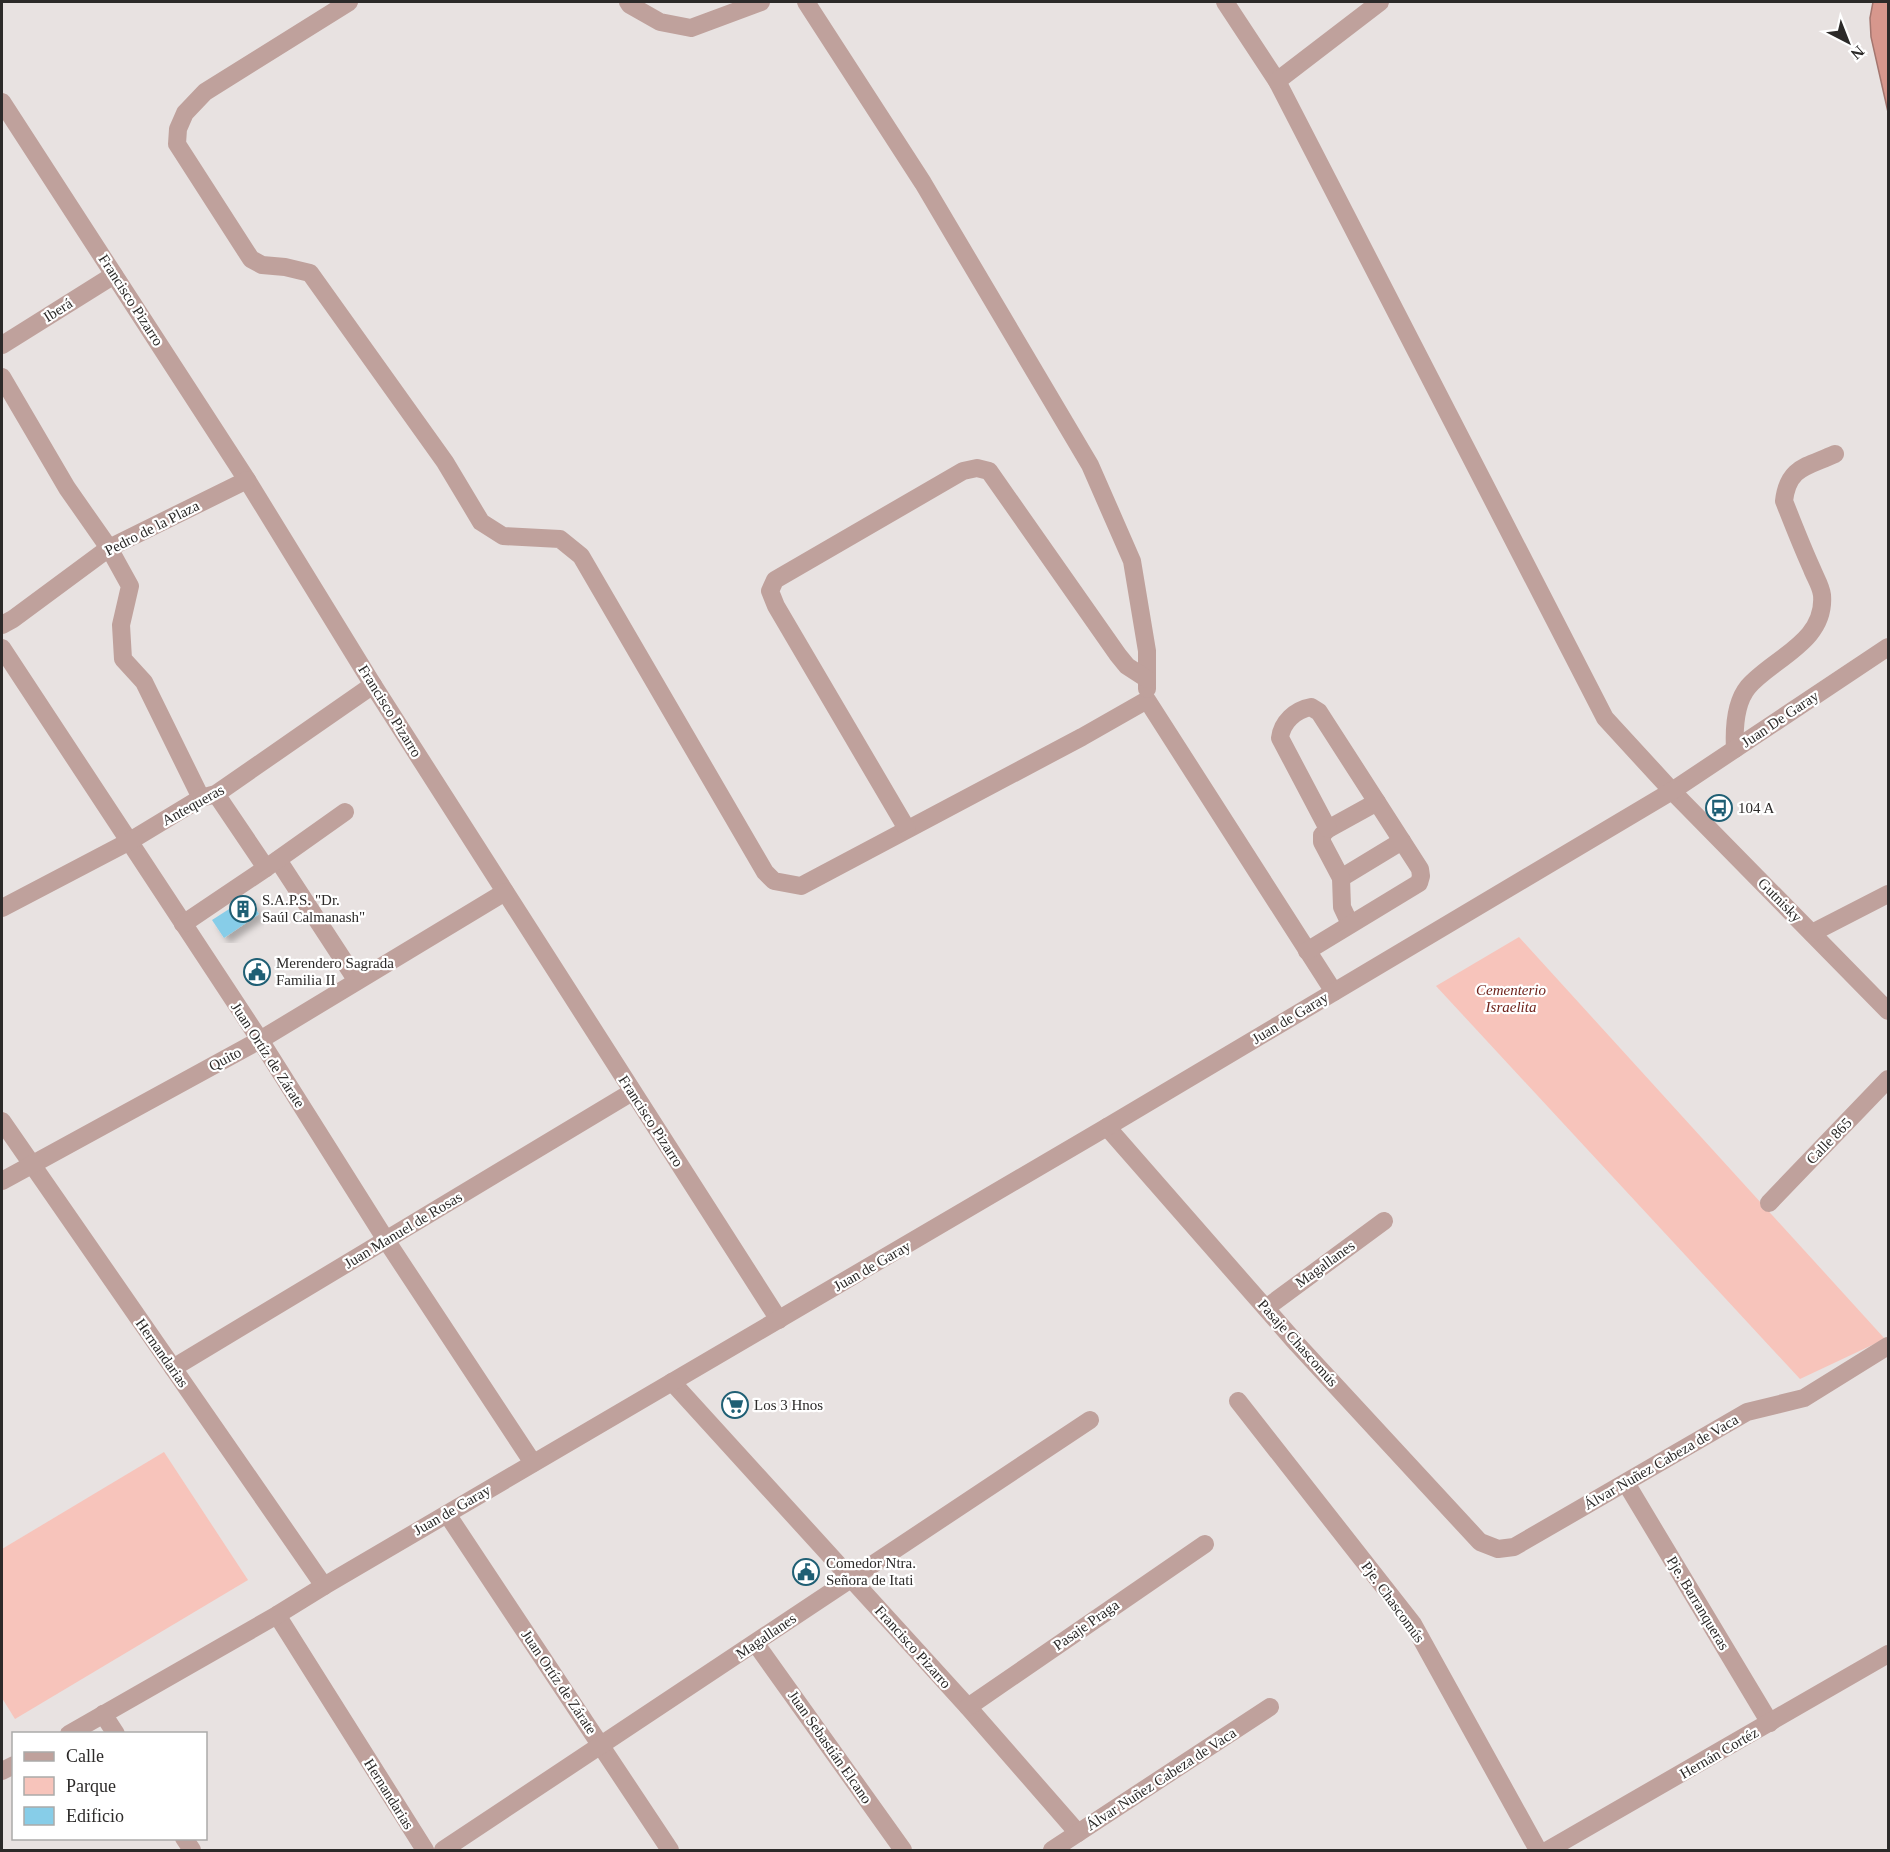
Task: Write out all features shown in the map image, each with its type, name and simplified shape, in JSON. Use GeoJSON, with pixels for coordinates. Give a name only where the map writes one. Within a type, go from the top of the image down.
{"type":"FeatureCollection","features":[{"type":"Feature","properties":{"kind":"street"},"geometry":{"type":"LineString","coordinates":[[349,2],[205,92],[185,113],[178,129],[177,144],[250,259],[262,265],[285,267],[310,273],[446,462],[481,522],[503,536],[560,539],[581,556],[765,872],[774,881],[801,886],[1082,737],[1147,700]]}},
{"type":"Feature","properties":{"kind":"street"},"geometry":{"type":"LineString","coordinates":[[628,2],[660,22],[691,28],[761,2]]}},
{"type":"Feature","properties":{"kind":"street"},"geometry":{"type":"LineString","coordinates":[[806,2],[923,183],[1089,465],[1132,561],[1147,651],[1147,700],[1334,992]]}},
{"type":"Feature","properties":{"kind":"street","name":"Gutnisky"},"geometry":{"type":"LineString","coordinates":[[1225,2],[1277,81],[1605,718],[1672,791],[1888,1011]]}},
{"type":"Feature","properties":{"kind":"street"},"geometry":{"type":"LineString","coordinates":[[1277,81],[1380,2]]}},
{"type":"Feature","properties":{"kind":"street","name":"Francisco Pizarro"},"geometry":{"type":"LineString","coordinates":[[2,102],[247,480],[373,685],[778,1320]]}},
{"type":"Feature","properties":{"kind":"street","name":"Iberá"},"geometry":{"type":"LineString","coordinates":[[2,345],[114,275]]}},
{"type":"Feature","properties":{"kind":"street"},"geometry":{"type":"LineString","coordinates":[[2,377],[67,488],[109,548],[130,586],[121,625],[123,659],[144,682],[208,796],[272,864],[357,981]]}},
{"type":"Feature","properties":{"kind":"street"},"geometry":{"type":"LineString","coordinates":[[1734,749],[1734,729],[1747,689],[1801,644],[1814,629],[1821,612],[1822,593],[1784,501],[1786,485],[1794,473],[1835,454]]}},
{"type":"Feature","properties":{"kind":"street"},"geometry":{"type":"LineString","coordinates":[[907,829],[776,606],[770,591],[775,580],[963,471],[977,468],[988,471],[1122,661],[1147,679]]}},
{"type":"Feature","properties":{"kind":"street","name":"Pedro de la Plaza"},"geometry":{"type":"LineString","coordinates":[[2,625],[109,548],[247,480]]}},
{"type":"Feature","properties":{"kind":"street","name":"Juan De Garay"},"geometry":{"type":"LineString","coordinates":[[1672,791],[1888,646]]}},
{"type":"Feature","properties":{"kind":"street","name":"Juan Ortíz de Zárate"},"geometry":{"type":"LineString","coordinates":[[2,648],[260,1040],[386,1240],[533,1463]]}},
{"type":"Feature","properties":{"kind":"street","name":"Antequeras"},"geometry":{"type":"LineString","coordinates":[[2,908],[130,842],[208,796],[373,685]]}},
{"type":"Feature","properties":{"kind":"street"},"geometry":{"type":"LineString","coordinates":[[1307,951],[1419,883],[1421,876],[1420,869],[1319,712],[1311,707],[1301,709],[1285,723],[1280,738],[1328,829]]}},
{"type":"Feature","properties":{"kind":"street","name":"Juan de Garay"},"geometry":{"type":"LineString","coordinates":[[72,1732],[277,1615],[1107,1127],[1672,791]]}},
{"type":"Feature","properties":{"kind":"street"},"geometry":{"type":"LineString","coordinates":[[1350,924],[1342,907],[1341,878],[1322,842],[1322,835],[1328,829],[1377,802]]}},
{"type":"Feature","properties":{"kind":"street"},"geometry":{"type":"LineString","coordinates":[[183,924],[345,812]]}},
{"type":"Feature","properties":{"kind":"street"},"geometry":{"type":"LineString","coordinates":[[1341,878],[1402,841]]}},
{"type":"Feature","properties":{"kind":"street","name":"Quito"},"geometry":{"type":"LineString","coordinates":[[2,1181],[260,1040],[506,892]]}},
{"type":"Feature","properties":{"kind":"street"},"geometry":{"type":"LineString","coordinates":[[1812,933],[1888,894]]}},
{"type":"Feature","properties":{"kind":"street","name":"Calle 865"},"geometry":{"type":"LineString","coordinates":[[1768,1203],[1888,1079]]}},
{"type":"Feature","properties":{"kind":"street","name":"Juan Manuel de Rosas"},"geometry":{"type":"LineString","coordinates":[[173,1368],[632,1092]]}},
{"type":"Feature","properties":{"kind":"street","name":"Hernandarias"},"geometry":{"type":"LineString","coordinates":[[2,1120],[324,1586]]}},
{"type":"Feature","properties":{"kind":"street","name":"Pasaje Chascomús"},"geometry":{"type":"LineString","coordinates":[[1107,1127],[1266,1308],[1480,1542],[1498,1549]]}},
{"type":"Feature","properties":{"kind":"street","name":"Magallanes"},"geometry":{"type":"LineString","coordinates":[[1266,1308],[1384,1221]]}},
{"type":"Feature","properties":{"kind":"street","name":"Álvar Nuñez Cabeza de Vaca"},"geometry":{"type":"LineString","coordinates":[[1498,1549],[1514,1547],[1747,1413],[1804,1398],[1888,1346]]}},
{"type":"Feature","properties":{"kind":"street","name":"Francisco Pizarro"},"geometry":{"type":"LineString","coordinates":[[672,1382],[968,1707],[1078,1833]]}},
{"type":"Feature","properties":{"kind":"street","name":"Pje. Chascomús"},"geometry":{"type":"LineString","coordinates":[[1238,1401],[1413,1624],[1538,1851]]}},
{"type":"Feature","properties":{"kind":"street","name":"Magallanes"},"geometry":{"type":"LineString","coordinates":[[443,1851],[1090,1420]]}},
{"type":"Feature","properties":{"kind":"street","name":"Pje. Barranqueras"},"geometry":{"type":"LineString","coordinates":[[1626,1483],[1770,1723]]}},
{"type":"Feature","properties":{"kind":"street","name":"Juan Ortíz de Zárate"},"geometry":{"type":"LineString","coordinates":[[447,1514],[670,1851]]}},
{"type":"Feature","properties":{"kind":"street","name":"Pasaje Praga"},"geometry":{"type":"LineString","coordinates":[[968,1707],[1205,1544]]}},
{"type":"Feature","properties":{"kind":"street","name":"Hernandarias"},"geometry":{"type":"LineString","coordinates":[[277,1615],[425,1851]]}},
{"type":"Feature","properties":{"kind":"street","name":"Juan Sebastián Elcano"},"geometry":{"type":"LineString","coordinates":[[756,1644],[903,1851]]}},
{"type":"Feature","properties":{"kind":"street","name":"Hernán Cortéz"},"geometry":{"type":"LineString","coordinates":[[1548,1851],[1888,1654]]}},
{"type":"Feature","properties":{"kind":"street","name":"Álvar Nuñez Cabeza de Vaca"},"geometry":{"type":"LineString","coordinates":[[1052,1851],[1270,1707]]}},
{"type":"Feature","properties":{"kind":"street"},"geometry":{"type":"LineString","coordinates":[[103,1714],[115,1732]]}},
{"type":"Feature","properties":{"kind":"green space","name":"Cementerio Israelita"},"geometry":{"type":"Polygon","coordinates":[[[1519,937],[1885,1339],[1800,1379],[1436,986],[1519,937]]]}},
{"type":"Feature","properties":{"kind":"green space"},"geometry":{"type":"Polygon","coordinates":[[[164,1452],[248,1580],[15,1719],[2,1698],[2,1549],[164,1452]]]}},
{"type":"Feature","properties":{"kind":"shaded area"},"geometry":{"type":"Polygon","coordinates":[[[1873,2],[1888,2],[1888,112],[1871,37],[1870,18],[1873,2]]]}},
{"type":"Feature","properties":{"kind":"building","name":"S.A.P.S. \"Dr. Saúl Calmanash\""},"geometry":{"type":"Polygon","coordinates":[[[248,897],[259,914],[224,938],[212,920],[248,897]]]}},
{"type":"Feature","properties":{"kind":"place","name":"104 A"},"geometry":{"type":"Point","coordinates":[1719,808]}},
{"type":"Feature","properties":{"kind":"place","name":"S.A.P.S. \"Dr. Saúl Calmanash\""},"geometry":{"type":"Point","coordinates":[243,909]}},
{"type":"Feature","properties":{"kind":"place","name":"Merendero Sagrada Familia II"},"geometry":{"type":"Point","coordinates":[257,972]}},
{"type":"Feature","properties":{"kind":"place","name":"Los 3 Hnos"},"geometry":{"type":"Point","coordinates":[735,1405]}},
{"type":"Feature","properties":{"kind":"place","name":"Comedor Ntra. Señora de Itati"},"geometry":{"type":"Point","coordinates":[806,1572]}}]}
